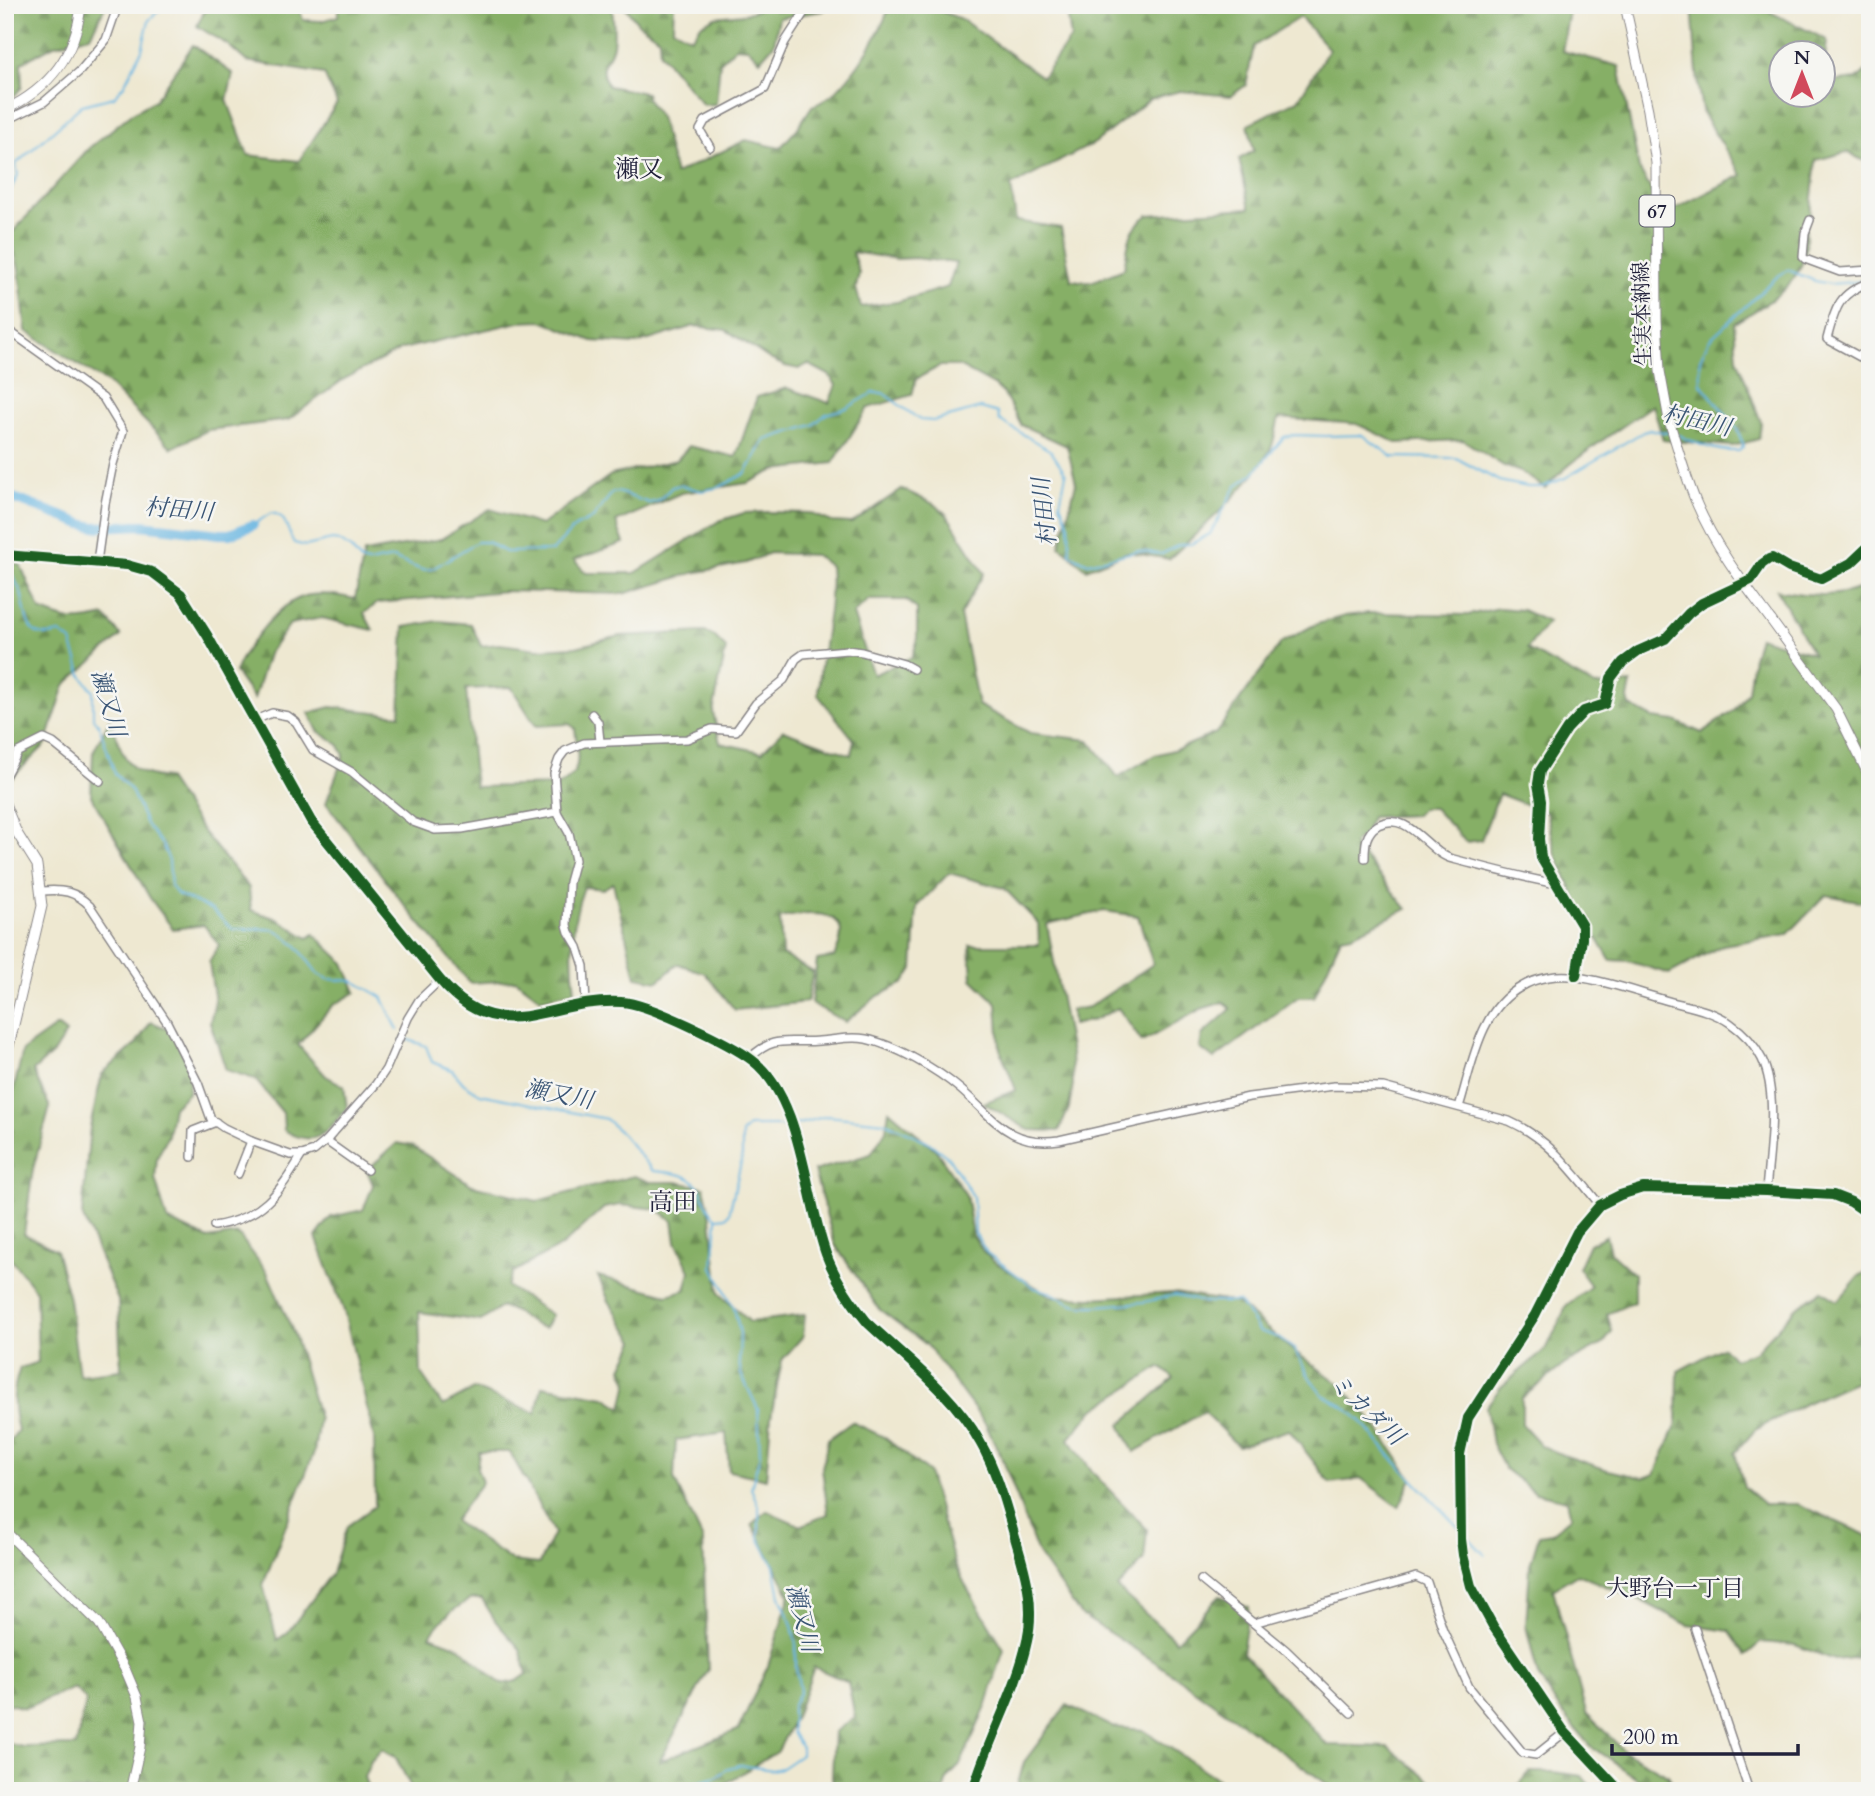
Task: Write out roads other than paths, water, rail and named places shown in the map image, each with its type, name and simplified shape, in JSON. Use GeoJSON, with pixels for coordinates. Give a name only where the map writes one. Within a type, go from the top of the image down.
{"type":"FeatureCollection","features":[{"type":"Feature","properties":{"kind":"main road"},"geometry":{"type":"LineString","coordinates":[[5,110],[43,86],[60,69],[69,53],[79,22],[81,5]]}},
{"type":"Feature","properties":{"kind":"main road","name":"生実本納線"},"geometry":{"type":"LineString","coordinates":[[1625,5],[1648,110],[1656,163],[1660,370],[1669,420],[1686,476],[1708,526],[1740,578],[1836,709],[1870,778]]}},
{"type":"Feature","properties":{"kind":"main road"},"geometry":{"type":"LineString","coordinates":[[5,719],[8,730],[5,763]]}},
{"type":"Feature","properties":{"kind":"main road"},"geometry":{"type":"LineString","coordinates":[[5,804],[17,833],[37,865],[42,891],[37,931],[5,1063]]}},
{"type":"Feature","properties":{"kind":"main road"},"geometry":{"type":"LineString","coordinates":[[5,1531],[99,1623],[126,1671],[137,1697],[142,1721],[140,1747],[130,1791]]}},
{"type":"Feature","properties":{"kind":"street"},"geometry":{"type":"LineString","coordinates":[[5,121],[44,102],[80,71],[106,40],[118,5]]}},
{"type":"Feature","properties":{"kind":"street"},"geometry":{"type":"LineString","coordinates":[[710,147],[700,130],[705,121],[765,89],[785,42],[809,5]]}},
{"type":"Feature","properties":{"kind":"street"},"geometry":{"type":"LineString","coordinates":[[1810,220],[1802,247],[1805,260],[1840,272],[1870,270]]}},
{"type":"Feature","properties":{"kind":"street"},"geometry":{"type":"LineString","coordinates":[[1868,283],[1849,292],[1840,300],[1827,339],[1862,358],[1870,366]]}},
{"type":"Feature","properties":{"kind":"street"},"geometry":{"type":"LineString","coordinates":[[5,328],[103,398],[123,431],[105,504],[97,562]]}},
{"type":"Feature","properties":{"kind":"street"},"geometry":{"type":"LineString","coordinates":[[1576,976],[1582,926],[1541,858],[1539,839],[1540,771],[1567,729],[1584,712],[1605,704],[1611,678],[1623,662],[1638,651],[1665,639],[1702,603],[1751,580],[1769,559],[1821,579],[1851,563],[1870,545]]}},
{"type":"Feature","properties":{"kind":"street"},"geometry":{"type":"LineString","coordinates":[[5,555],[127,565],[152,572],[181,594],[202,626],[311,821],[453,996],[468,1007],[495,1017],[518,1018],[586,1004],[620,1001],[641,1005],[750,1058],[773,1079],[785,1104],[827,1257],[855,1307],[867,1322],[960,1412],[980,1441],[999,1483],[1025,1570],[1030,1592],[1028,1638],[1021,1664],[973,1791]]}},
{"type":"Feature","properties":{"kind":"street"},"geometry":{"type":"LineString","coordinates":[[586,1004],[584,966],[567,925],[569,882],[575,852],[569,833],[557,813],[554,773],[565,751],[578,744],[600,741],[687,738],[712,729],[736,732],[757,703],[785,680],[796,659],[803,654],[847,650],[862,652],[913,669]]}},
{"type":"Feature","properties":{"kind":"street"},"geometry":{"type":"LineString","coordinates":[[255,720],[272,713],[288,716],[296,722],[313,750],[352,772],[413,822],[435,830],[462,829],[557,813]]}},
{"type":"Feature","properties":{"kind":"street"},"geometry":{"type":"LineString","coordinates":[[592,714],[597,722],[600,741]]}},
{"type":"Feature","properties":{"kind":"street"},"geometry":{"type":"LineString","coordinates":[[5,776],[18,752],[44,739],[53,743],[100,781]]}},
{"type":"Feature","properties":{"kind":"street"},"geometry":{"type":"LineString","coordinates":[[1365,858],[1365,842],[1370,831],[1385,823],[1399,823],[1412,829],[1450,859],[1558,884]]}},
{"type":"Feature","properties":{"kind":"street"},"geometry":{"type":"LineString","coordinates":[[42,891],[67,891],[80,896],[90,905],[167,1022],[198,1083],[207,1112],[216,1122],[251,1141],[290,1155],[314,1152],[327,1141],[376,1084],[419,1000],[440,980]]}},
{"type":"Feature","properties":{"kind":"street"},"geometry":{"type":"LineString","coordinates":[[1459,1107],[1484,1027],[1499,1005],[1520,987],[1548,976],[1576,976],[1712,1013],[1729,1022],[1752,1043],[1767,1070],[1771,1102],[1766,1191]]}},
{"type":"Feature","properties":{"kind":"street"},"geometry":{"type":"LineString","coordinates":[[750,1058],[760,1048],[775,1041],[820,1041],[848,1037],[870,1040],[941,1075],[961,1089],[996,1124],[1018,1137],[1036,1142],[1059,1140],[1249,1097],[1334,1086],[1382,1087],[1459,1107],[1526,1129],[1564,1160],[1601,1205]]}},
{"type":"Feature","properties":{"kind":"street"},"geometry":{"type":"LineString","coordinates":[[192,1157],[193,1131],[216,1122]]}},
{"type":"Feature","properties":{"kind":"street"},"geometry":{"type":"LineString","coordinates":[[239,1174],[251,1141]]}},
{"type":"Feature","properties":{"kind":"street"},"geometry":{"type":"LineString","coordinates":[[327,1141],[367,1170]]}},
{"type":"Feature","properties":{"kind":"street"},"geometry":{"type":"LineString","coordinates":[[214,1226],[239,1221],[265,1205],[280,1190],[302,1155]]}},
{"type":"Feature","properties":{"kind":"street"},"geometry":{"type":"LineString","coordinates":[[1620,1791],[1566,1732],[1493,1626],[1471,1586],[1461,1539],[1460,1454],[1464,1431],[1473,1408],[1535,1315],[1577,1232],[1601,1205],[1620,1195],[1643,1188],[1833,1195],[1851,1202],[1870,1215]]}},
{"type":"Feature","properties":{"kind":"street"},"geometry":{"type":"LineString","coordinates":[[1254,1623],[1420,1578],[1427,1582],[1443,1629],[1469,1687],[1523,1754],[1536,1755],[1566,1732]]}},
{"type":"Feature","properties":{"kind":"street"},"geometry":{"type":"LineString","coordinates":[[1201,1580],[1315,1677],[1351,1713]]}},
{"type":"Feature","properties":{"kind":"street"},"geometry":{"type":"LineString","coordinates":[[1695,1629],[1749,1791]]}},
{"type":"Feature","properties":{"kind":"street"},"geometry":{"type":"LineString","coordinates":[[1602,1791],[1610,1782]]}},
{"type":"Feature","properties":{"kind":"waterway"},"geometry":{"type":"LineString","coordinates":[[5,201],[18,175],[16,164],[82,105],[114,97],[124,85],[142,50],[149,20],[165,5]]}},
{"type":"Feature","properties":{"kind":"waterway","name":"村田川"},"geometry":{"type":"LineString","coordinates":[[1679,435],[1715,449],[1739,451],[1744,446],[1736,427],[1701,384],[1700,359],[1709,340],[1778,276],[1788,270],[1830,284],[1866,281]]}},
{"type":"Feature","properties":{"kind":"waterway","name":"村田川"},"geometry":{"type":"LineString","coordinates":[[253,525],[271,513],[277,514],[284,520],[294,543],[306,546],[339,541],[350,548],[361,561],[368,563],[393,558],[422,570],[432,569],[477,542],[487,542],[506,552],[552,551],[575,527],[593,518],[612,493],[618,492],[649,503],[658,501],[672,487],[680,485],[702,491],[720,487],[746,473],[765,440],[813,425],[826,414],[847,408],[873,393],[883,393],[920,420],[934,421],[981,408],[998,413],[999,420],[1051,451],[1066,474],[1060,503],[1069,525],[1070,554],[1088,563],[1138,551],[1162,554],[1210,534],[1237,485],[1253,474],[1284,437],[1362,435],[1393,457],[1456,458],[1499,481],[1542,487],[1565,478],[1643,432],[1650,430],[1670,433]]}},
{"type":"Feature","properties":{"kind":"waterway","name":"村田川"},"geometry":{"type":"LineString","coordinates":[[5,495],[95,527],[142,525],[230,534],[253,525]]}},
{"type":"Feature","properties":{"kind":"waterway","name":"瀬又川"},"geometry":{"type":"LineString","coordinates":[[5,562],[21,593],[27,619],[34,631],[49,635],[60,633],[71,641],[82,676],[93,691],[93,718],[99,725],[115,774],[131,790],[146,824],[163,846],[169,861],[171,886],[177,894],[212,910],[233,929],[274,929],[297,946],[318,974],[328,979],[354,981],[382,997],[398,1030]]}},
{"type":"Feature","properties":{"kind":"waterway","name":"瀬又川"},"geometry":{"type":"LineString","coordinates":[[403,1038],[426,1046],[432,1062],[452,1070],[464,1084],[480,1094],[606,1119],[653,1171],[679,1174],[696,1183],[717,1218]]}},
{"type":"Feature","properties":{"kind":"waterway","name":"ミカダ川"},"geometry":{"type":"LineString","coordinates":[[795,1125],[827,1116],[885,1122],[927,1141],[949,1158],[973,1196],[975,1233],[987,1253],[1035,1288],[1052,1293],[1070,1303],[1097,1306],[1144,1302],[1175,1295],[1202,1302],[1239,1302],[1259,1331],[1277,1337],[1294,1349],[1323,1395],[1360,1420],[1459,1528]]}},
{"type":"Feature","properties":{"kind":"waterway","name":"ミカダ川"},"geometry":{"type":"LineString","coordinates":[[718,1218],[729,1214],[742,1158],[742,1133],[749,1126],[789,1126]]}},
{"type":"Feature","properties":{"kind":"waterway","name":"瀬又川"},"geometry":{"type":"LineString","coordinates":[[678,1791],[739,1765],[773,1770],[782,1768],[801,1755],[801,1748],[792,1732],[792,1707],[800,1691],[796,1645],[792,1625],[780,1596],[774,1566],[759,1538],[759,1508],[751,1488],[760,1455],[758,1409],[741,1374],[740,1333],[734,1308],[713,1267],[717,1219]]}},
{"type":"Feature","properties":{"kind":"waterway","name":"ミカダ川"},"geometry":{"type":"LineString","coordinates":[[1463,1532],[1485,1555]]}},
{"type":"Feature","properties":{"kind":"district","name":"瀬又"},"geometry":{"type":"Point","coordinates":[639,169]}},
{"type":"Feature","properties":{"kind":"district","name":"高田"},"geometry":{"type":"Point","coordinates":[673,1202]}},
{"type":"Feature","properties":{"kind":"district","name":"大野台一丁目"},"geometry":{"type":"Point","coordinates":[1675,1588]}}]}
